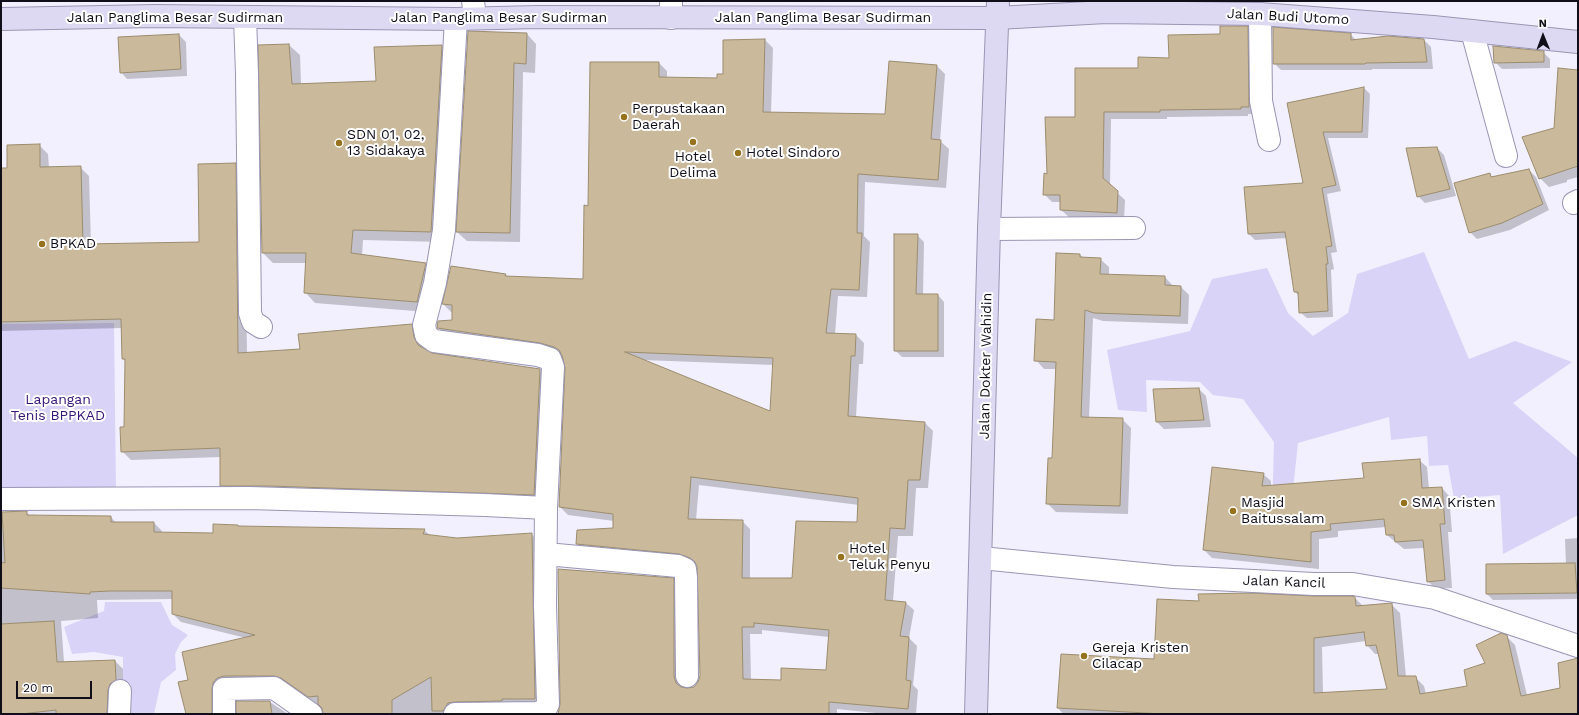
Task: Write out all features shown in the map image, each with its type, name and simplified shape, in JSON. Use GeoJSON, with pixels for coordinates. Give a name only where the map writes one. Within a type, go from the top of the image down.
{"type":"FeatureCollection","features":[{"type":"Feature","properties":{"kind":"main road","name":"Jalan Panglima Besar Sudirman"},"geometry":{"type":"LineString","coordinates":[[1,19],[154,8],[245,17],[671,9],[998,10]]}},
{"type":"Feature","properties":{"kind":"main road","name":"Jalan Budi Utomo"},"geometry":{"type":"LineString","coordinates":[[998,10],[1260,14],[1472,31],[1578,42]]}},
{"type":"Feature","properties":{"kind":"main road","name":"Jalan Dokter Wahidin"},"geometry":{"type":"LineString","coordinates":[[976,714],[989,229],[998,10]]}},
{"type":"Feature","properties":{"kind":"street"},"geometry":{"type":"LineString","coordinates":[[455,714],[536,713],[545,710],[548,704],[545,606],[546,508],[553,367],[550,359],[538,355],[434,341],[426,335],[424,325],[435,283],[444,230],[468,13]]}},
{"type":"Feature","properties":{"kind":"street"},"geometry":{"type":"LineString","coordinates":[[1260,14],[1261,101],[1269,140]]}},
{"type":"Feature","properties":{"kind":"street"},"geometry":{"type":"LineString","coordinates":[[245,17],[250,313],[253,322],[261,327]]}},
{"type":"Feature","properties":{"kind":"street"},"geometry":{"type":"LineString","coordinates":[[1472,31],[1506,156]]}},
{"type":"Feature","properties":{"kind":"street"},"geometry":{"type":"LineString","coordinates":[[989,229],[1134,228]]}},
{"type":"Feature","properties":{"kind":"street"},"geometry":{"type":"LineString","coordinates":[[1,498],[249,498],[546,508]]}},
{"type":"Feature","properties":{"kind":"street"},"geometry":{"type":"LineString","coordinates":[[546,554],[678,566],[685,570],[687,676]]}},
{"type":"Feature","properties":{"kind":"street","name":"Jalan Kancil"},"geometry":{"type":"LineString","coordinates":[[981,558],[1173,577],[1314,584],[1353,584],[1435,598],[1578,646]]}},
{"type":"Feature","properties":{"kind":"street"},"geometry":{"type":"LineString","coordinates":[[224,714],[224,689],[274,688],[311,714]]}},
{"type":"Feature","properties":{"kind":"street"},"geometry":{"type":"LineString","coordinates":[[119,714],[120,691]]}},
{"type":"Feature","properties":{"kind":"green space"},"geometry":{"type":"Polygon","coordinates":[[[1424,252],[1469,359],[1515,341],[1572,362],[1513,403],[1578,458],[1578,515],[1503,554],[1500,495],[1454,499],[1448,465],[1429,466],[1427,436],[1391,440],[1389,417],[1298,443],[1290,517],[1272,517],[1274,442],[1243,399],[1213,395],[1200,382],[1146,380],[1147,412],[1118,410],[1107,350],[1190,331],[1212,279],[1267,268],[1288,313],[1313,336],[1348,313],[1357,274],[1424,252]]]}},
{"type":"Feature","properties":{"kind":"green space","name":"Lapangan Tenis BPPKAD"},"geometry":{"type":"Polygon","coordinates":[[[114,323],[116,493],[1,493],[1,324],[114,323]]]}},
{"type":"Feature","properties":{"kind":"green space"},"geometry":{"type":"Polygon","coordinates":[[[105,602],[161,602],[172,625],[188,635],[181,642],[175,654],[176,670],[161,682],[154,714],[79,714],[94,699],[123,699],[123,657],[94,652],[72,654],[64,627],[104,611],[105,602]]]}},
{"type":"Feature","properties":{"kind":"building"},"geometry":{"type":"Polygon","coordinates":[[[1220,26],[1248,26],[1249,107],[1241,107],[1241,109],[1160,110],[1160,112],[1104,112],[1103,178],[1118,191],[1117,213],[1060,210],[1060,195],[1043,195],[1044,173],[1047,174],[1045,117],[1075,117],[1075,68],[1138,68],[1138,57],[1169,58],[1168,35],[1220,34],[1220,26]]]}},
{"type":"Feature","properties":{"kind":"building"},"geometry":{"type":"Polygon","coordinates":[[[1273,27],[1351,33],[1351,40],[1388,36],[1424,39],[1427,62],[1273,64],[1273,27]]]}},
{"type":"Feature","properties":{"kind":"building"},"geometry":{"type":"Polygon","coordinates":[[[468,31],[527,33],[526,64],[514,63],[510,233],[456,232],[468,31]]]}},
{"type":"Feature","properties":{"kind":"building"},"geometry":{"type":"Polygon","coordinates":[[[179,34],[181,69],[120,73],[118,37],[179,34]]]}},
{"type":"Feature","properties":{"kind":"building"},"geometry":{"type":"Polygon","coordinates":[[[765,39],[763,112],[885,114],[889,61],[937,65],[931,139],[941,140],[938,180],[858,174],[857,233],[862,233],[859,290],[831,289],[826,333],[856,334],[855,356],[851,356],[848,416],[925,422],[920,480],[908,480],[905,529],[890,528],[885,600],[906,602],[900,636],[909,637],[906,680],[911,681],[908,709],[829,702],[829,714],[558,714],[560,704],[558,569],[674,578],[674,676],[676,683],[681,687],[687,688],[694,687],[700,676],[697,567],[695,562],[690,558],[679,554],[576,544],[577,530],[613,528],[613,514],[559,507],[565,368],[562,355],[559,350],[540,343],[437,328],[438,321],[452,320],[452,305],[442,304],[451,266],[506,274],[505,276],[583,279],[584,205],[588,206],[590,62],[659,62],[659,77],[717,78],[717,74],[723,74],[723,40],[765,39]],[[625,352],[770,411],[773,358],[625,352]],[[691,477],[688,519],[743,520],[742,578],[792,578],[796,521],[857,522],[858,498],[691,477]],[[754,623],[754,627],[742,627],[743,679],[781,680],[781,668],[826,670],[829,630],[754,623]]]}},
{"type":"Feature","properties":{"kind":"building"},"geometry":{"type":"Polygon","coordinates":[[[289,44],[292,84],[376,81],[374,47],[442,45],[431,232],[353,230],[351,253],[426,263],[417,302],[304,293],[306,253],[262,253],[258,45],[289,44]]]}},
{"type":"Feature","properties":{"kind":"building"},"geometry":{"type":"Polygon","coordinates":[[[1493,46],[1544,51],[1544,62],[1494,63],[1493,46]]]}},
{"type":"Feature","properties":{"kind":"building"},"geometry":{"type":"Polygon","coordinates":[[[1558,68],[1578,70],[1578,166],[1539,179],[1522,137],[1554,128],[1558,68]]]}},
{"type":"Feature","properties":{"kind":"building"},"geometry":{"type":"Polygon","coordinates":[[[1364,87],[1362,132],[1323,132],[1336,185],[1322,188],[1332,246],[1326,247],[1328,264],[1326,264],[1328,311],[1299,313],[1298,292],[1294,292],[1285,232],[1248,234],[1244,187],[1303,183],[1287,103],[1364,87]]]}},
{"type":"Feature","properties":{"kind":"building"},"geometry":{"type":"Polygon","coordinates":[[[40,144],[40,167],[81,166],[83,244],[199,242],[198,164],[236,163],[238,353],[300,349],[298,334],[412,324],[414,337],[418,345],[432,353],[540,369],[534,495],[269,486],[220,486],[220,448],[121,452],[120,427],[124,427],[125,359],[122,359],[121,319],[1,322],[1,168],[7,168],[7,145],[40,144]]]}},
{"type":"Feature","properties":{"kind":"building"},"geometry":{"type":"Polygon","coordinates":[[[1437,147],[1450,189],[1417,197],[1406,148],[1437,147]]]}},
{"type":"Feature","properties":{"kind":"building"},"geometry":{"type":"Polygon","coordinates":[[[1529,169],[1543,204],[1502,223],[1469,233],[1454,183],[1490,173],[1491,177],[1529,169]]]}},
{"type":"Feature","properties":{"kind":"building"},"geometry":{"type":"Polygon","coordinates":[[[894,234],[918,234],[916,294],[938,294],[938,351],[894,351],[894,234]]]}},
{"type":"Feature","properties":{"kind":"building"},"geometry":{"type":"Polygon","coordinates":[[[1056,253],[1080,254],[1080,257],[1101,258],[1100,274],[1165,276],[1165,285],[1181,286],[1180,316],[1094,313],[1085,310],[1081,417],[1123,418],[1120,506],[1046,504],[1048,458],[1052,458],[1056,362],[1034,361],[1036,319],[1054,320],[1056,253]]]}},
{"type":"Feature","properties":{"kind":"building"},"geometry":{"type":"Polygon","coordinates":[[[1199,388],[1204,420],[1156,422],[1153,389],[1199,388]]]}},
{"type":"Feature","properties":{"kind":"building"},"geometry":{"type":"Polygon","coordinates":[[[1420,459],[1422,488],[1442,487],[1445,524],[1440,524],[1445,580],[1427,582],[1423,540],[1395,542],[1394,535],[1386,535],[1384,519],[1330,524],[1331,530],[1311,532],[1311,562],[1203,550],[1212,467],[1264,473],[1262,486],[1364,478],[1362,463],[1420,459]]]}},
{"type":"Feature","properties":{"kind":"building"},"geometry":{"type":"Polygon","coordinates":[[[27,511],[27,515],[111,516],[111,522],[154,522],[154,532],[213,533],[213,524],[238,526],[425,529],[423,534],[457,538],[532,533],[535,699],[502,699],[502,701],[455,702],[448,703],[443,711],[432,711],[431,677],[392,700],[392,714],[323,714],[322,708],[318,704],[318,696],[308,697],[281,678],[274,676],[224,676],[217,678],[213,683],[212,714],[186,714],[178,682],[188,680],[182,652],[255,635],[172,614],[172,591],[110,591],[90,592],[90,594],[1,588],[1,562],[5,563],[2,512],[27,511]]]}},
{"type":"Feature","properties":{"kind":"building"},"geometry":{"type":"Polygon","coordinates":[[[1575,563],[1577,593],[1486,594],[1486,564],[1575,563]]]}},
{"type":"Feature","properties":{"kind":"building"},"geometry":{"type":"Polygon","coordinates":[[[1251,593],[1352,596],[1355,597],[1356,606],[1392,603],[1398,676],[1416,676],[1420,694],[1467,686],[1464,670],[1485,663],[1476,645],[1501,633],[1507,635],[1521,696],[1560,688],[1558,663],[1578,658],[1578,714],[1163,714],[1057,708],[1061,654],[1154,659],[1157,599],[1199,601],[1198,594],[1251,593]],[[1364,632],[1314,638],[1314,693],[1387,689],[1376,645],[1366,646],[1364,632]]]}},
{"type":"Feature","properties":{"kind":"building"},"geometry":{"type":"Polygon","coordinates":[[[54,621],[57,662],[115,660],[116,680],[110,684],[108,690],[107,714],[56,714],[56,710],[21,714],[1,714],[1,624],[54,621]]]}},
{"type":"Feature","properties":{"kind":"building"},"geometry":{"type":"Polygon","coordinates":[[[236,701],[270,701],[272,714],[236,714],[236,701]]]}},
{"type":"Feature","properties":{"kind":"place","name":"Perpustakaan Daerah"},"geometry":{"type":"Point","coordinates":[624,117]}},
{"type":"Feature","properties":{"kind":"place","name":"Hotel Delima"},"geometry":{"type":"Point","coordinates":[693,142]}},
{"type":"Feature","properties":{"kind":"place","name":"SDN 01, 02, 13 Sidakaya"},"geometry":{"type":"Point","coordinates":[339,143]}},
{"type":"Feature","properties":{"kind":"place","name":"Hotel Sindoro"},"geometry":{"type":"Point","coordinates":[738,153]}},
{"type":"Feature","properties":{"kind":"place","name":"BPKAD"},"geometry":{"type":"Point","coordinates":[42,244]}},
{"type":"Feature","properties":{"kind":"place","name":"SMA Kristen"},"geometry":{"type":"Point","coordinates":[1404,503]}},
{"type":"Feature","properties":{"kind":"place","name":"Masjid Baitussalam"},"geometry":{"type":"Point","coordinates":[1233,511]}},
{"type":"Feature","properties":{"kind":"place","name":"Hotel Teluk Penyu"},"geometry":{"type":"Point","coordinates":[841,557]}},
{"type":"Feature","properties":{"kind":"place","name":"Gereja Kristen Cilacap"},"geometry":{"type":"Point","coordinates":[1084,656]}}]}
